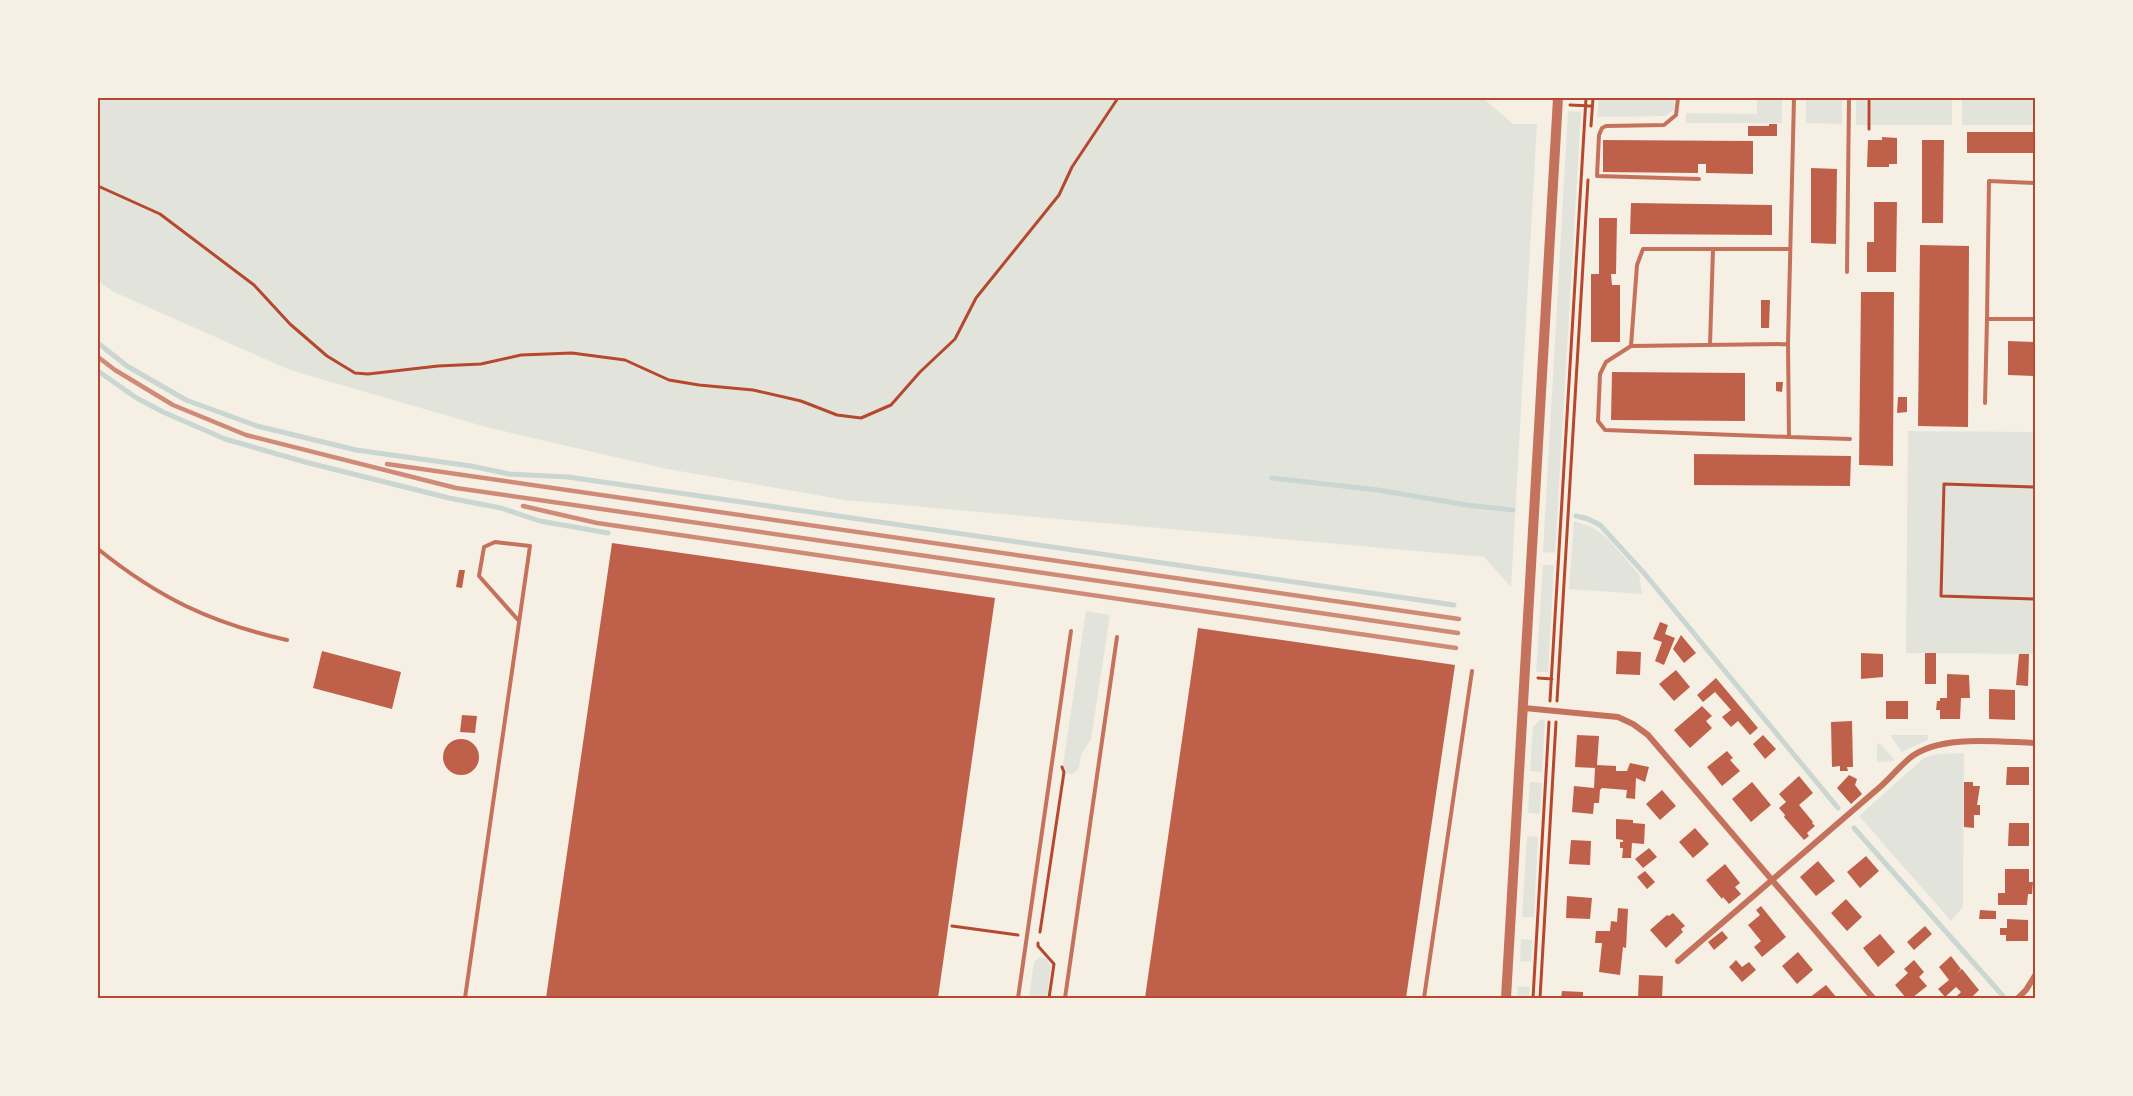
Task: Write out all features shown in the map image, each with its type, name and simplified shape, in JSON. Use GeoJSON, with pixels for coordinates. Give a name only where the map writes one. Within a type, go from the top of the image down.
{"type":"FeatureCollection","features":[{"type":"Feature","properties":{"kind":"street"},"geometry":{"type":"LineString","coordinates":[[1506,999],[1558,98]]}},
{"type":"Feature","properties":{"kind":"street"},"geometry":{"type":"LineString","coordinates":[[1523,708],[1618,717],[1634,724],[1648,735],[1873,999]]}},
{"type":"Feature","properties":{"kind":"street"},"geometry":{"type":"LineString","coordinates":[[1678,961],[1880,787],[1910,758],[1924,749],[1956,742],[2036,742]]}},
{"type":"Feature","properties":{"kind":"street"},"geometry":{"type":"LineString","coordinates":[[2018,999],[2036,974]]}},
{"type":"Feature","properties":{"kind":"lane"},"geometry":{"type":"LineString","coordinates":[[1678,98],[1676,116],[1664,125],[1606,126],[1602,128],[1599,135],[1597,176],[1699,179]]}},
{"type":"Feature","properties":{"kind":"lane"},"geometry":{"type":"LineString","coordinates":[[1789,437],[1788,344],[1794,98]]}},
{"type":"Feature","properties":{"kind":"lane"},"geometry":{"type":"LineString","coordinates":[[1847,272],[1849,98]]}},
{"type":"Feature","properties":{"kind":"lane"},"geometry":{"type":"LineString","coordinates":[[1985,403],[1989,181],[2036,183]]}},
{"type":"Feature","properties":{"kind":"lane"},"geometry":{"type":"LineString","coordinates":[[1631,346],[1637,265],[1643,249],[1790,249]]}},
{"type":"Feature","properties":{"kind":"lane"},"geometry":{"type":"LineString","coordinates":[[1710,345],[1713,249]]}},
{"type":"Feature","properties":{"kind":"lane"},"geometry":{"type":"LineString","coordinates":[[1987,319],[2036,319]]}},
{"type":"Feature","properties":{"kind":"lane"},"geometry":{"type":"LineString","coordinates":[[1788,344],[1631,346],[1606,362],[1600,374],[1598,421],[1605,430],[1850,439]]}},
{"type":"Feature","properties":{"kind":"lane"},"geometry":{"type":"LineString","coordinates":[[465,999],[530,546],[495,542],[484,548],[479,576],[519,621]]}},
{"type":"Feature","properties":{"kind":"lane"},"geometry":{"type":"LineString","coordinates":[[98,549],[127,573],[204,616],[287,640]]}},
{"type":"Feature","properties":{"kind":"lane"},"geometry":{"type":"LineString","coordinates":[[1018,999],[1071,631]]}},
{"type":"Feature","properties":{"kind":"lane"},"geometry":{"type":"LineString","coordinates":[[1065,999],[1117,637]]}},
{"type":"Feature","properties":{"kind":"lane"},"geometry":{"type":"LineString","coordinates":[[1424,999],[1472,671]]}},
{"type":"Feature","properties":{"kind":"path"},"geometry":{"type":"LineString","coordinates":[[98,186],[160,214],[254,285],[290,324],[327,356],[354,373],[368,374],[481,364],[521,355],[572,353],[625,360],[669,380],[753,390],[801,401],[837,415],[861,418],[891,405],[920,372],[955,339],[976,298],[1059,195],[1072,167],[1118,98]]}},
{"type":"Feature","properties":{"kind":"path"},"geometry":{"type":"LineString","coordinates":[[1540,999],[1586,98]]}},
{"type":"Feature","properties":{"kind":"path"},"geometry":{"type":"LineString","coordinates":[[1591,130],[1593,98]]}},
{"type":"Feature","properties":{"kind":"path"},"geometry":{"type":"LineString","coordinates":[[1869,98],[1869,129]]}},
{"type":"Feature","properties":{"kind":"path"},"geometry":{"type":"LineString","coordinates":[[1533,999],[1588,178]]}},
{"type":"Feature","properties":{"kind":"path"},"geometry":{"type":"LineString","coordinates":[[2036,487],[1944,484],[1941,596],[2036,598]]}},
{"type":"Feature","properties":{"kind":"path"},"geometry":{"type":"LineString","coordinates":[[952,926],[1017,935]]}},
{"type":"Feature","properties":{"kind":"path"},"geometry":{"type":"LineString","coordinates":[[1039,938],[1038,946],[1054,963],[1049,999]]}},
{"type":"Feature","properties":{"kind":"shaded area"},"geometry":{"type":"Polygon","coordinates":[[[98,98],[1483,98],[1513,124],[1537,124],[1511,587],[1484,557],[845,500],[662,468],[486,427],[290,370],[114,292],[98,281],[98,98]]]}},
{"type":"Feature","properties":{"kind":"shaded area"},"geometry":{"type":"Polygon","coordinates":[[[1599,98],[1674,98],[1674,110],[1665,116],[1597,117],[1599,98]]]}},
{"type":"Feature","properties":{"kind":"shaded area"},"geometry":{"type":"Polygon","coordinates":[[[1757,98],[1782,98],[1782,123],[1686,123],[1686,113],[1757,114],[1757,98]]]}},
{"type":"Feature","properties":{"kind":"shaded area"},"geometry":{"type":"Polygon","coordinates":[[[1806,98],[1842,98],[1842,124],[1806,123],[1806,98]]]}},
{"type":"Feature","properties":{"kind":"shaded area"},"geometry":{"type":"Polygon","coordinates":[[[1856,98],[1866,98],[1867,125],[1856,125],[1856,98]]]}},
{"type":"Feature","properties":{"kind":"shaded area"},"geometry":{"type":"Polygon","coordinates":[[[1871,98],[1952,98],[1952,125],[1871,125],[1871,98]]]}},
{"type":"Feature","properties":{"kind":"shaded area"},"geometry":{"type":"Polygon","coordinates":[[[1962,98],[2035,98],[2035,125],[1962,125],[1962,98]]]}},
{"type":"Feature","properties":{"kind":"shaded area"},"geometry":{"type":"Polygon","coordinates":[[[1568,111],[1581,112],[1555,553],[1543,552],[1568,111]]]}},
{"type":"Feature","properties":{"kind":"shaded area"},"geometry":{"type":"Polygon","coordinates":[[[1908,431],[2035,432],[2035,654],[1906,653],[1908,431]]]}},
{"type":"Feature","properties":{"kind":"shaded area"},"geometry":{"type":"Polygon","coordinates":[[[1574,521],[1592,527],[1607,538],[1639,574],[1642,594],[1569,589],[1574,521]]]}},
{"type":"Feature","properties":{"kind":"shaded area"},"geometry":{"type":"Polygon","coordinates":[[[1543,565],[1554,565],[1548,672],[1536,672],[1543,565]]]}},
{"type":"Feature","properties":{"kind":"shaded area"},"geometry":{"type":"Polygon","coordinates":[[[1086,611],[1110,615],[1091,739],[1081,755],[1079,768],[1073,774],[1067,773],[1063,765],[1086,611]]]}},
{"type":"Feature","properties":{"kind":"shaded area"},"geometry":{"type":"Polygon","coordinates":[[[1545,719],[1542,772],[1530,771],[1533,727],[1540,720],[1545,719]]]}},
{"type":"Feature","properties":{"kind":"shaded area"},"geometry":{"type":"Polygon","coordinates":[[[1890,735],[1928,735],[1928,740],[1902,752],[1890,735]]]}},
{"type":"Feature","properties":{"kind":"shaded area"},"geometry":{"type":"Polygon","coordinates":[[[1879,743],[1895,760],[1877,762],[1879,743]]]}},
{"type":"Feature","properties":{"kind":"shaded area"},"geometry":{"type":"Polygon","coordinates":[[[1964,753],[1963,907],[1951,921],[1859,816],[1924,758],[1937,754],[1964,753]]]}},
{"type":"Feature","properties":{"kind":"shaded area"},"geometry":{"type":"Polygon","coordinates":[[[1530,782],[1542,783],[1540,814],[1528,813],[1530,782]]]}},
{"type":"Feature","properties":{"kind":"shaded area"},"geometry":{"type":"Polygon","coordinates":[[[1527,836],[1538,837],[1534,917],[1522,917],[1527,836]]]}},
{"type":"Feature","properties":{"kind":"shaded area"},"geometry":{"type":"Polygon","coordinates":[[[1521,939],[1532,940],[1531,962],[1520,961],[1521,939]]]}},
{"type":"Feature","properties":{"kind":"shaded area"},"geometry":{"type":"Polygon","coordinates":[[[1040,957],[1047,959],[1051,967],[1047,998],[1029,998],[1034,962],[1040,957]]]}},
{"type":"Feature","properties":{"kind":"shaded area"},"geometry":{"type":"Polygon","coordinates":[[[1518,986],[1530,987],[1529,998],[1517,998],[1518,986]]]}},
{"type":"Feature","properties":{"kind":"building"},"geometry":{"type":"Polygon","coordinates":[[[1769,124],[1777,124],[1777,136],[1748,136],[1748,126],[1769,126],[1769,124]]]}},
{"type":"Feature","properties":{"kind":"building"},"geometry":{"type":"Polygon","coordinates":[[[1967,132],[2036,132],[2036,153],[1967,153],[1967,132]]]}},
{"type":"Feature","properties":{"kind":"building"},"geometry":{"type":"Polygon","coordinates":[[[1882,137],[1897,138],[1897,164],[1889,164],[1889,167],[1867,167],[1868,140],[1882,140],[1882,137]]]}},
{"type":"Feature","properties":{"kind":"building"},"geometry":{"type":"Polygon","coordinates":[[[1603,140],[1753,141],[1753,174],[1706,173],[1706,164],[1698,164],[1698,173],[1603,172],[1603,140]]]}},
{"type":"Feature","properties":{"kind":"building"},"geometry":{"type":"Polygon","coordinates":[[[1922,140],[1944,140],[1943,223],[1922,223],[1922,140]]]}},
{"type":"Feature","properties":{"kind":"building"},"geometry":{"type":"Polygon","coordinates":[[[1811,168],[1837,169],[1836,244],[1811,243],[1811,168]]]}},
{"type":"Feature","properties":{"kind":"building"},"geometry":{"type":"Polygon","coordinates":[[[1874,202],[1897,202],[1896,272],[1867,272],[1867,242],[1874,242],[1874,202]]]}},
{"type":"Feature","properties":{"kind":"building"},"geometry":{"type":"Polygon","coordinates":[[[1631,203],[1772,205],[1772,235],[1630,234],[1631,203]]]}},
{"type":"Feature","properties":{"kind":"building"},"geometry":{"type":"Polygon","coordinates":[[[1599,218],[1617,218],[1616,274],[1611,274],[1612,285],[1620,285],[1620,342],[1591,342],[1591,274],[1599,274],[1599,218]]]}},
{"type":"Feature","properties":{"kind":"building"},"geometry":{"type":"Polygon","coordinates":[[[1920,245],[1969,246],[1968,427],[1918,426],[1920,245]]]}},
{"type":"Feature","properties":{"kind":"building"},"geometry":{"type":"Polygon","coordinates":[[[1861,292],[1894,292],[1893,466],[1859,465],[1861,292]]]}},
{"type":"Feature","properties":{"kind":"building"},"geometry":{"type":"Polygon","coordinates":[[[1761,300],[1770,300],[1769,328],[1761,328],[1761,300]]]}},
{"type":"Feature","properties":{"kind":"building"},"geometry":{"type":"Polygon","coordinates":[[[2008,341],[2036,342],[2036,376],[2008,375],[2008,341]]]}},
{"type":"Feature","properties":{"kind":"building"},"geometry":{"type":"Polygon","coordinates":[[[1612,372],[1745,373],[1745,421],[1611,420],[1612,372]]]}},
{"type":"Feature","properties":{"kind":"building"},"geometry":{"type":"Polygon","coordinates":[[[1776,382],[1783,382],[1782,392],[1776,391],[1776,382]]]}},
{"type":"Feature","properties":{"kind":"building"},"geometry":{"type":"Polygon","coordinates":[[[1898,397],[1907,397],[1907,412],[1897,413],[1898,397]]]}},
{"type":"Feature","properties":{"kind":"building"},"geometry":{"type":"Polygon","coordinates":[[[1694,454],[1851,456],[1850,486],[1694,485],[1694,454]]]}},
{"type":"Feature","properties":{"kind":"building"},"geometry":{"type":"Polygon","coordinates":[[[612,543],[995,598],[938,998],[546,998],[612,543]]]}},
{"type":"Feature","properties":{"kind":"building"},"geometry":{"type":"Polygon","coordinates":[[[459,570],[465,570],[462,588],[456,587],[459,570]]]}},
{"type":"Feature","properties":{"kind":"building"},"geometry":{"type":"Polygon","coordinates":[[[1660,622],[1668,625],[1665,634],[1675,638],[1664,665],[1655,661],[1662,642],[1653,639],[1660,622]]]}},
{"type":"Feature","properties":{"kind":"building"},"geometry":{"type":"Polygon","coordinates":[[[1198,628],[1455,665],[1406,998],[1145,998],[1198,628]]]}},
{"type":"Feature","properties":{"kind":"building"},"geometry":{"type":"Polygon","coordinates":[[[1681,635],[1696,653],[1684,663],[1673,649],[1681,635]]]}},
{"type":"Feature","properties":{"kind":"building"},"geometry":{"type":"Polygon","coordinates":[[[322,651],[401,672],[392,709],[313,688],[322,651]]]}},
{"type":"Feature","properties":{"kind":"building"},"geometry":{"type":"Polygon","coordinates":[[[1617,651],[1641,652],[1640,675],[1616,674],[1617,651]]]}},
{"type":"Feature","properties":{"kind":"building"},"geometry":{"type":"Polygon","coordinates":[[[1861,653],[1883,654],[1883,677],[1861,679],[1861,653]]]}},
{"type":"Feature","properties":{"kind":"building"},"geometry":{"type":"Polygon","coordinates":[[[1925,653],[1936,653],[1936,684],[1925,684],[1925,653]]]}},
{"type":"Feature","properties":{"kind":"building"},"geometry":{"type":"Polygon","coordinates":[[[2019,654],[2029,654],[2028,686],[2016,685],[2019,654]]]}},
{"type":"Feature","properties":{"kind":"building"},"geometry":{"type":"Polygon","coordinates":[[[1676,670],[1690,687],[1674,701],[1659,684],[1676,670]]]}},
{"type":"Feature","properties":{"kind":"building"},"geometry":{"type":"Polygon","coordinates":[[[1947,674],[1969,675],[1970,698],[1961,698],[1960,719],[1940,719],[1940,710],[1936,710],[1937,701],[1940,701],[1940,698],[1947,698],[1947,674]]]}},
{"type":"Feature","properties":{"kind":"building"},"geometry":{"type":"Polygon","coordinates":[[[1716,678],[1758,728],[1750,735],[1738,721],[1731,727],[1722,717],[1731,710],[1715,692],[1703,702],[1697,695],[1716,678]]]}},
{"type":"Feature","properties":{"kind":"building"},"geometry":{"type":"Polygon","coordinates":[[[1989,689],[2015,690],[2015,720],[1989,719],[1989,689]]]}},
{"type":"Feature","properties":{"kind":"building"},"geometry":{"type":"Polygon","coordinates":[[[1886,701],[1908,701],[1908,719],[1886,719],[1886,701]]]}},
{"type":"Feature","properties":{"kind":"building"},"geometry":{"type":"Polygon","coordinates":[[[1702,706],[1712,716],[1706,721],[1712,728],[1690,748],[1674,730],[1702,706]]]}},
{"type":"Feature","properties":{"kind":"building"},"geometry":{"type":"Polygon","coordinates":[[[462,715],[477,716],[475,733],[460,732],[462,715]]]}},
{"type":"Feature","properties":{"kind":"building"},"geometry":{"type":"Polygon","coordinates":[[[1852,721],[1853,767],[1847,767],[1848,771],[1840,771],[1840,766],[1832,767],[1831,722],[1852,721]]]}},
{"type":"Feature","properties":{"kind":"building"},"geometry":{"type":"Polygon","coordinates":[[[1577,735],[1599,736],[1597,765],[1616,766],[1616,771],[1627,771],[1630,763],[1649,767],[1645,782],[1636,778],[1635,799],[1626,798],[1627,790],[1602,788],[1599,803],[1594,803],[1593,814],[1572,812],[1574,786],[1594,788],[1595,768],[1575,767],[1577,735]]]}},
{"type":"Feature","properties":{"kind":"building"},"geometry":{"type":"Polygon","coordinates":[[[1763,735],[1776,749],[1765,759],[1753,744],[1763,735]]]}},
{"type":"Feature","properties":{"kind":"building"},"geometry":{"type":"Polygon","coordinates":[[[461,739],[474,744],[479,757],[474,770],[461,775],[448,770],[443,757],[448,744],[461,739]]]}},
{"type":"Feature","properties":{"kind":"building"},"geometry":{"type":"Polygon","coordinates":[[[1727,751],[1733,758],[1730,760],[1740,771],[1722,786],[1707,767],[1727,751]]]}},
{"type":"Feature","properties":{"kind":"building"},"geometry":{"type":"Polygon","coordinates":[[[2007,767],[2029,767],[2029,785],[2006,785],[2007,767]]]}},
{"type":"Feature","properties":{"kind":"building"},"geometry":{"type":"Polygon","coordinates":[[[1849,775],[1857,779],[1855,785],[1862,794],[1851,804],[1837,788],[1849,775]]]}},
{"type":"Feature","properties":{"kind":"building"},"geometry":{"type":"Polygon","coordinates":[[[1799,776],[1813,793],[1799,805],[1815,826],[1807,833],[1809,836],[1804,840],[1779,808],[1786,802],[1779,794],[1799,776]]]}},
{"type":"Feature","properties":{"kind":"building"},"geometry":{"type":"Polygon","coordinates":[[[1752,782],[1771,805],[1751,822],[1732,799],[1752,782]]]}},
{"type":"Feature","properties":{"kind":"building"},"geometry":{"type":"Polygon","coordinates":[[[1964,782],[1973,782],[1973,786],[1980,786],[1977,805],[1980,805],[1980,815],[1974,815],[1974,828],[1964,827],[1964,782]]]}},
{"type":"Feature","properties":{"kind":"building"},"geometry":{"type":"Polygon","coordinates":[[[1662,790],[1676,806],[1660,820],[1646,804],[1662,790]]]}},
{"type":"Feature","properties":{"kind":"building"},"geometry":{"type":"Polygon","coordinates":[[[1616,819],[1633,820],[1633,823],[1645,824],[1644,844],[1632,843],[1631,858],[1622,858],[1623,848],[1620,848],[1620,842],[1623,840],[1616,839],[1616,819]]]}},
{"type":"Feature","properties":{"kind":"building"},"geometry":{"type":"Polygon","coordinates":[[[2009,823],[2029,823],[2029,846],[2008,846],[2009,823]]]}},
{"type":"Feature","properties":{"kind":"building"},"geometry":{"type":"Polygon","coordinates":[[[1695,828],[1709,844],[1693,858],[1679,842],[1695,828]]]}},
{"type":"Feature","properties":{"kind":"building"},"geometry":{"type":"Polygon","coordinates":[[[1571,840],[1591,841],[1590,865],[1569,864],[1571,840]]]}},
{"type":"Feature","properties":{"kind":"building"},"geometry":{"type":"Polygon","coordinates":[[[1649,848],[1657,857],[1643,868],[1635,859],[1649,848]]]}},
{"type":"Feature","properties":{"kind":"building"},"geometry":{"type":"Polygon","coordinates":[[[1866,856],[1879,871],[1860,888],[1847,872],[1866,856]]]}},
{"type":"Feature","properties":{"kind":"building"},"geometry":{"type":"Polygon","coordinates":[[[1818,861],[1835,881],[1816,896],[1800,877],[1818,861]]]}},
{"type":"Feature","properties":{"kind":"building"},"geometry":{"type":"Polygon","coordinates":[[[1725,864],[1740,883],[1735,887],[1741,894],[1729,904],[1706,880],[1725,864]]]}},
{"type":"Feature","properties":{"kind":"building"},"geometry":{"type":"Polygon","coordinates":[[[2005,869],[2029,869],[2029,882],[2033,882],[2032,894],[2028,894],[2027,905],[1998,905],[1998,893],[2005,893],[2005,869]]]}},
{"type":"Feature","properties":{"kind":"building"},"geometry":{"type":"Polygon","coordinates":[[[1645,871],[1655,882],[1647,889],[1637,877],[1645,871]]]}},
{"type":"Feature","properties":{"kind":"building"},"geometry":{"type":"Polygon","coordinates":[[[1567,896],[1592,898],[1590,919],[1566,918],[1567,896]]]}},
{"type":"Feature","properties":{"kind":"building"},"geometry":{"type":"Polygon","coordinates":[[[1846,899],[1862,917],[1847,931],[1831,913],[1846,899]]]}},
{"type":"Feature","properties":{"kind":"building"},"geometry":{"type":"Polygon","coordinates":[[[1761,906],[1786,937],[1762,957],[1754,947],[1761,941],[1748,925],[1760,915],[1756,910],[1761,906]]]}},
{"type":"Feature","properties":{"kind":"building"},"geometry":{"type":"Polygon","coordinates":[[[1618,908],[1628,909],[1626,948],[1623,947],[1620,975],[1599,972],[1602,943],[1595,943],[1596,931],[1610,931],[1611,921],[1617,922],[1618,908]]]}},
{"type":"Feature","properties":{"kind":"building"},"geometry":{"type":"Polygon","coordinates":[[[1980,910],[1996,911],[1996,919],[1979,919],[1980,910]]]}},
{"type":"Feature","properties":{"kind":"building"},"geometry":{"type":"Polygon","coordinates":[[[1673,913],[1685,926],[1681,929],[1683,932],[1666,948],[1650,930],[1667,915],[1673,913]]]}},
{"type":"Feature","properties":{"kind":"building"},"geometry":{"type":"Polygon","coordinates":[[[2007,919],[2028,920],[2028,941],[2006,941],[2006,935],[2000,935],[2000,928],[2007,928],[2007,919]]]}},
{"type":"Feature","properties":{"kind":"building"},"geometry":{"type":"Polygon","coordinates":[[[1925,926],[1932,934],[1914,950],[1907,942],[1925,926]]]}},
{"type":"Feature","properties":{"kind":"building"},"geometry":{"type":"Polygon","coordinates":[[[1722,931],[1728,938],[1714,950],[1708,942],[1722,931]]]}},
{"type":"Feature","properties":{"kind":"building"},"geometry":{"type":"Polygon","coordinates":[[[1880,934],[1895,952],[1878,967],[1863,948],[1880,934]]]}},
{"type":"Feature","properties":{"kind":"building"},"geometry":{"type":"Polygon","coordinates":[[[1798,952],[1813,970],[1797,984],[1782,966],[1798,952]]]}},
{"type":"Feature","properties":{"kind":"building"},"geometry":{"type":"Polygon","coordinates":[[[1951,956],[1961,969],[1957,973],[1962,969],[1979,990],[1971,998],[1955,998],[1961,992],[1956,987],[1945,997],[1938,989],[1949,980],[1939,967],[1951,956]]]}},
{"type":"Feature","properties":{"kind":"building"},"geometry":{"type":"Polygon","coordinates":[[[1736,960],[1742,967],[1749,962],[1756,970],[1742,982],[1729,967],[1736,960]]]}},
{"type":"Feature","properties":{"kind":"building"},"geometry":{"type":"Polygon","coordinates":[[[1914,960],[1924,972],[1919,977],[1927,986],[1912,998],[1906,998],[1895,985],[1908,973],[1904,969],[1914,960]]]}},
{"type":"Feature","properties":{"kind":"building"},"geometry":{"type":"Polygon","coordinates":[[[1639,975],[1663,976],[1662,998],[1638,998],[1639,975]]]}},
{"type":"Feature","properties":{"kind":"building"},"geometry":{"type":"Polygon","coordinates":[[[1826,985],[1837,998],[1809,998],[1826,985]]]}},
{"type":"Feature","properties":{"kind":"building"},"geometry":{"type":"Polygon","coordinates":[[[1562,991],[1583,992],[1583,998],[1561,998],[1562,991]]]}},
{"type":"Feature","properties":{"kind":"waterway"},"geometry":{"type":"LineString","coordinates":[[98,343],[127,366],[186,400],[257,426],[356,450],[471,466],[509,474],[568,477],[1454,605]]}},
{"type":"Feature","properties":{"kind":"waterway"},"geometry":{"type":"LineString","coordinates":[[98,371],[135,397],[163,412],[225,439],[305,462],[449,498],[501,508],[540,521],[608,533]]}},
{"type":"Feature","properties":{"kind":"waterway"},"geometry":{"type":"LineString","coordinates":[[1272,478],[1378,490],[1513,510]]}},
{"type":"Feature","properties":{"kind":"waterway"},"geometry":{"type":"LineString","coordinates":[[1576,516],[1600,525],[1644,573],[1838,808]]}},
{"type":"Feature","properties":{"kind":"waterway"},"geometry":{"type":"LineString","coordinates":[[1854,828],[2003,996]]}},
{"type":"Feature","properties":{"kind":"railway"},"geometry":{"type":"LineString","coordinates":[[98,357],[173,405],[246,435],[456,488],[1458,633]]}},
{"type":"Feature","properties":{"kind":"railway"},"geometry":{"type":"LineString","coordinates":[[387,464],[1459,619]]}},
{"type":"Feature","properties":{"kind":"railway"},"geometry":{"type":"LineString","coordinates":[[523,506],[597,523],[1456,648]]}}]}
